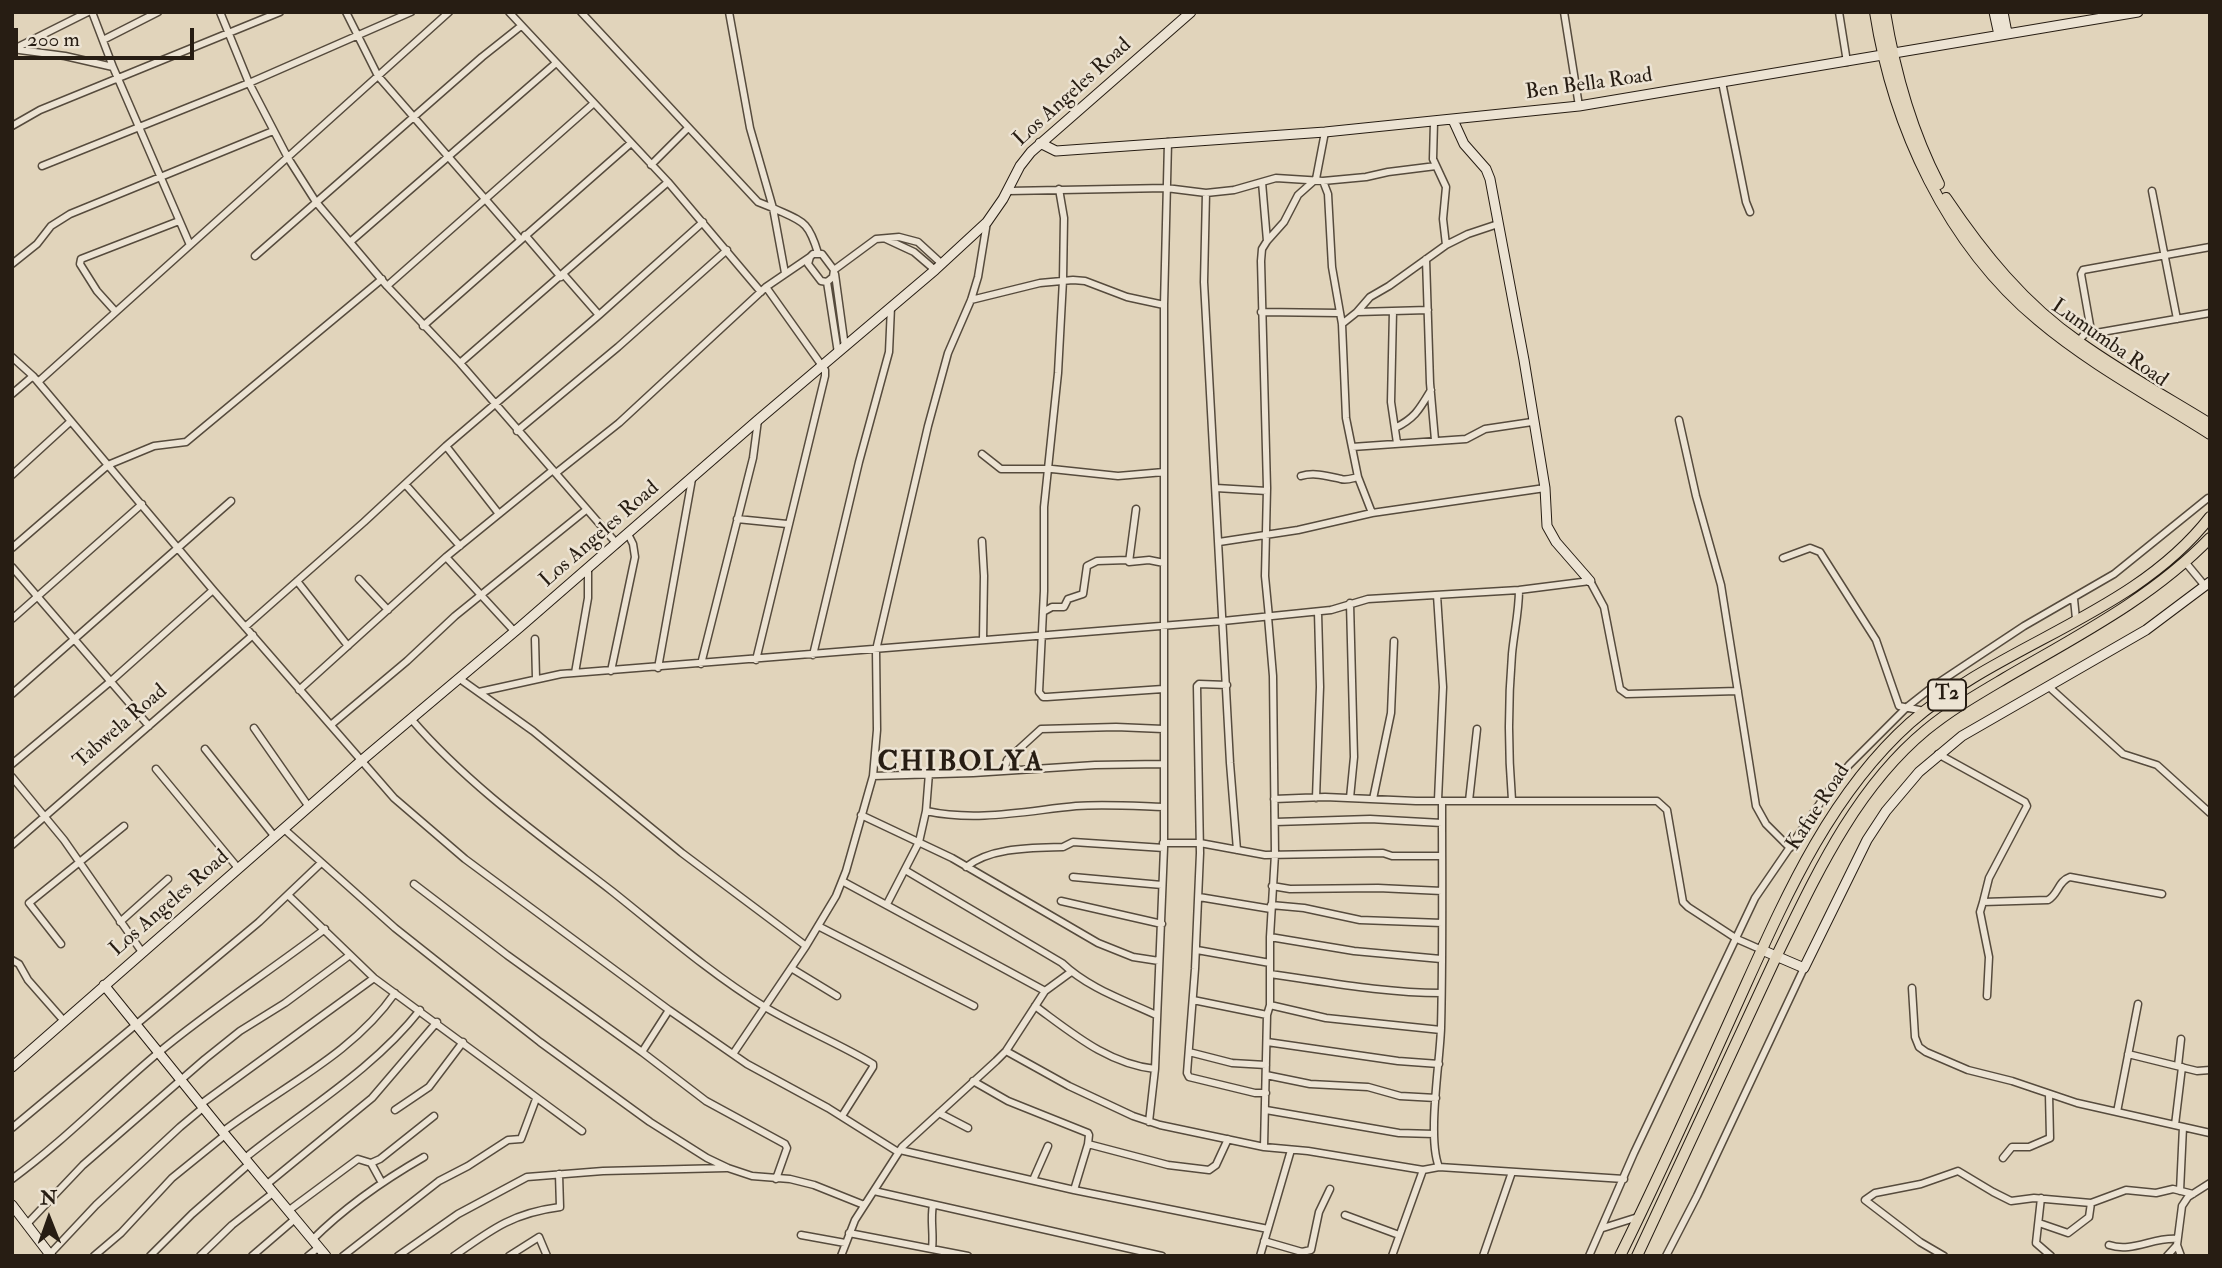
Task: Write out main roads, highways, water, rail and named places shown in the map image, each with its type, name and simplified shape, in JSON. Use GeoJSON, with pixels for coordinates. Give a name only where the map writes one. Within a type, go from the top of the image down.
{"type":"FeatureCollection","features":[{"type":"Feature","properties":{"kind":"main road","name":"Los Angeles Road"},"geometry":{"type":"LineString","coordinates":[[12,1067],[361,761],[515,632],[938,267],[988,222],[1020,166],[1041,143],[1191,12]]}},
{"type":"Feature","properties":{"kind":"main road","name":"Lumumba Road"},"geometry":{"type":"LineString","coordinates":[[1875,12],[1902,122],[1917,156],[1957,227],[2006,288],[2036,319],[2210,424]]}},
{"type":"Feature","properties":{"kind":"main road","name":"Lumumba Road"},"geometry":{"type":"LineString","coordinates":[[1885,12],[1887,54]]}},
{"type":"Feature","properties":{"kind":"main road"},"geometry":{"type":"LineString","coordinates":[[1994,12],[2003,34]]}},
{"type":"Feature","properties":{"kind":"main road"},"geometry":{"type":"LineString","coordinates":[[2003,12],[2003,34]]}},
{"type":"Feature","properties":{"kind":"main road","name":"Ben Bella Road"},"geometry":{"type":"LineString","coordinates":[[1041,143],[1056,151],[1325,132],[1579,106],[2138,12]]}},
{"type":"Feature","properties":{"kind":"main road"},"geometry":{"type":"LineString","coordinates":[[1453,120],[1464,144],[1486,169],[1490,179],[1511,283],[1545,488],[1549,532],[1590,581]]}},
{"type":"Feature","properties":{"kind":"main road","name":"Lumumba Road"},"geometry":{"type":"LineString","coordinates":[[2076,344],[2210,434]]}},
{"type":"Feature","properties":{"kind":"main road","name":"Kafue Road"},"geometry":{"type":"LineString","coordinates":[[1620,1256],[1762,950],[1820,837],[1855,784],[1880,754],[1924,711],[1975,677],[2124,593],[2180,547],[2210,517]]}},
{"type":"Feature","properties":{"kind":"main road","name":"Kafue Road"},"geometry":{"type":"LineString","coordinates":[[1637,1256],[1777,956],[1832,845],[1878,779],[1926,730],[1959,706],[2136,600],[2186,563],[2210,538]]}},
{"type":"Feature","properties":{"kind":"main road"},"geometry":{"type":"LineString","coordinates":[[1762,950],[1804,968],[1867,840],[1886,811],[1919,772],[1962,736],[2146,630],[2208,584]]}},
{"type":"Feature","properties":{"kind":"main road"},"geometry":{"type":"LineString","coordinates":[[104,985],[326,1256]]}},
{"type":"Feature","properties":{"kind":"main road"},"geometry":{"type":"LineString","coordinates":[[12,1205],[50,1255]]}},
{"type":"Feature","properties":{"kind":"district","name":"CHIBOLYA"},"geometry":{"type":"Point","coordinates":[961,764]}}]}
